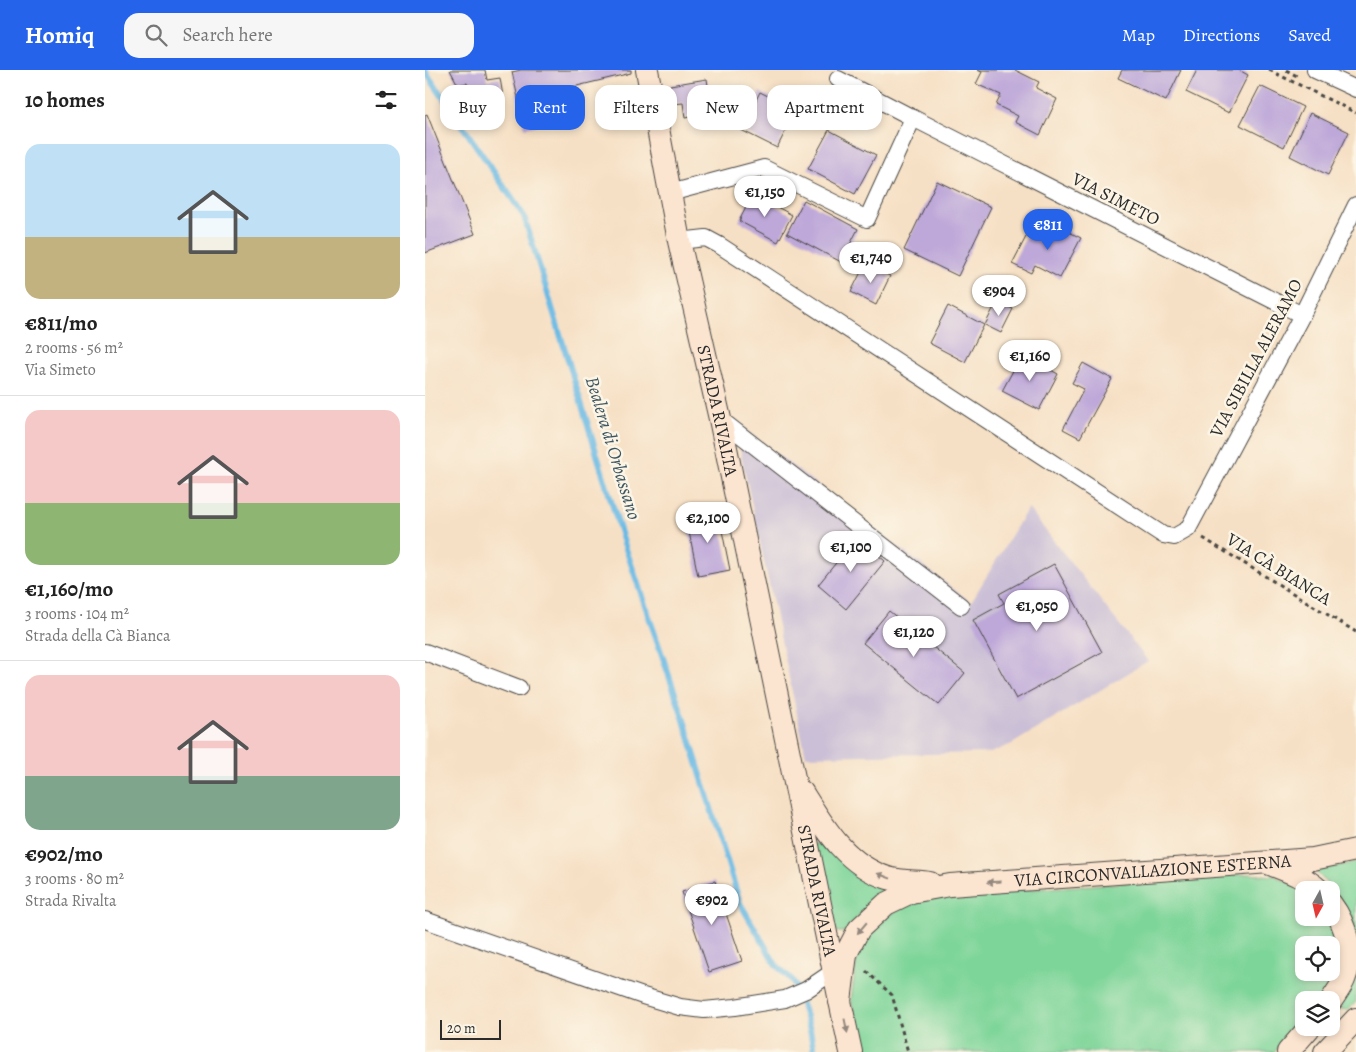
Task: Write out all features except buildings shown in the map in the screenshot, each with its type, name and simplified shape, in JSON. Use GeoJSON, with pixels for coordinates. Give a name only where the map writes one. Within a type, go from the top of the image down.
{"type":"FeatureCollection","features":[{"type":"Feature","properties":{"kind":"street","name":"STRADA RIVALTA"},"geometry":{"type":"LineString","coordinates":[[647,70],[679,242],[720,419],[794,780],[840,962],[841,1000],[851,1052]]}},
{"type":"Feature","properties":{"kind":"street"},"geometry":{"type":"LineString","coordinates":[[1315,70],[1356,89]]}},
{"type":"Feature","properties":{"kind":"street","name":"VIA SIMETO"},"geometry":{"type":"LineString","coordinates":[[838,79],[1302,315]]}},
{"type":"Feature","properties":{"kind":"street"},"geometry":{"type":"LineString","coordinates":[[670,193],[764,168],[867,219],[913,118]]}},
{"type":"Feature","properties":{"kind":"street","name":"VIA SIBILLA ALERAMO"},"geometry":{"type":"LineString","coordinates":[[1189,529],[1302,315],[1356,205]]}},
{"type":"Feature","properties":{"kind":"street"},"geometry":{"type":"LineString","coordinates":[[679,242],[706,238],[719,245],[1163,535],[1174,537],[1189,529]]}},
{"type":"Feature","properties":{"kind":"street"},"geometry":{"type":"LineString","coordinates":[[720,419],[961,606]]}},
{"type":"Feature","properties":{"kind":"street"},"geometry":{"type":"LineString","coordinates":[[425,652],[519,688]]}},
{"type":"Feature","properties":{"kind":"street","name":"STRADA RIVALTA"},"geometry":{"type":"LineString","coordinates":[[794,780],[831,836],[858,864],[889,878],[949,885]]}},
{"type":"Feature","properties":{"kind":"street","name":"VIA CIRCONVALLAZIONE ESTERNA"},"geometry":{"type":"LineString","coordinates":[[949,885],[1313,859],[1356,850]]}},
{"type":"Feature","properties":{"kind":"street"},"geometry":{"type":"LineString","coordinates":[[1263,862],[1307,881]]}},
{"type":"Feature","properties":{"kind":"street"},"geometry":{"type":"LineString","coordinates":[[425,920],[643,996],[681,1007],[712,1009],[785,999],[806,990],[840,962],[859,929],[886,904],[911,892],[949,885]]}},
{"type":"Feature","properties":{"kind":"street"},"geometry":{"type":"LineString","coordinates":[[1337,991],[1349,965],[1349,948],[1340,917]]}},
{"type":"Feature","properties":{"kind":"street"},"geometry":{"type":"LineString","coordinates":[[1325,1052],[1356,1019]]}},
{"type":"Feature","properties":{"kind":"street"},"geometry":{"type":"LineString","coordinates":[[1288,1052],[1302,1036]]}},
{"type":"Feature","properties":{"kind":"path"},"geometry":{"type":"LineString","coordinates":[[1269,70],[1356,113]]}},
{"type":"Feature","properties":{"kind":"path","name":"VIA CÀ BIANCA"},"geometry":{"type":"LineString","coordinates":[[1189,529],[1356,632]]}},
{"type":"Feature","properties":{"kind":"path"},"geometry":{"type":"LineString","coordinates":[[840,962],[892,995],[909,1052]]}},
{"type":"Feature","properties":{"kind":"shaded area"},"geometry":{"type":"Polygon","coordinates":[[[734,421],[971,602],[1028,508],[1148,661],[1012,744],[990,753],[806,756],[734,421]]]}},
{"type":"Feature","properties":{"kind":"green space"},"geometry":{"type":"Polygon","coordinates":[[[811,844],[825,844],[895,888],[868,905],[845,932],[838,932],[831,928],[811,844]]]}},
{"type":"Feature","properties":{"kind":"green space"},"geometry":{"type":"Polygon","coordinates":[[[1356,862],[1356,939],[1347,909],[1340,900],[1340,881],[1325,881],[1315,871],[1356,862]]]}},
{"type":"Feature","properties":{"kind":"green space"},"geometry":{"type":"Polygon","coordinates":[[[1248,874],[1275,876],[1295,886],[1295,926],[1333,926],[1335,936],[1295,936],[1295,981],[1332,981],[1328,991],[1295,991],[1295,1030],[1274,1052],[864,1052],[851,1000],[857,957],[868,935],[892,913],[915,902],[951,895],[1248,874]]]}},
{"type":"Feature","properties":{"kind":"green space"},"geometry":{"type":"Polygon","coordinates":[[[1356,972],[1356,1002],[1348,1010],[1341,1009],[1340,1004],[1356,972]]]}},
{"type":"Feature","properties":{"kind":"waterway","name":"Bealera di Orbassano"},"geometry":{"type":"LineString","coordinates":[[425,71],[524,216],[624,543],[684,720],[740,903],[776,965],[792,980],[796,987]]}},
{"type":"Feature","properties":{"kind":"waterway","name":"Bealera di Orbassano"},"geometry":{"type":"LineString","coordinates":[[802,1005],[810,1030],[814,1052]]}}]}
